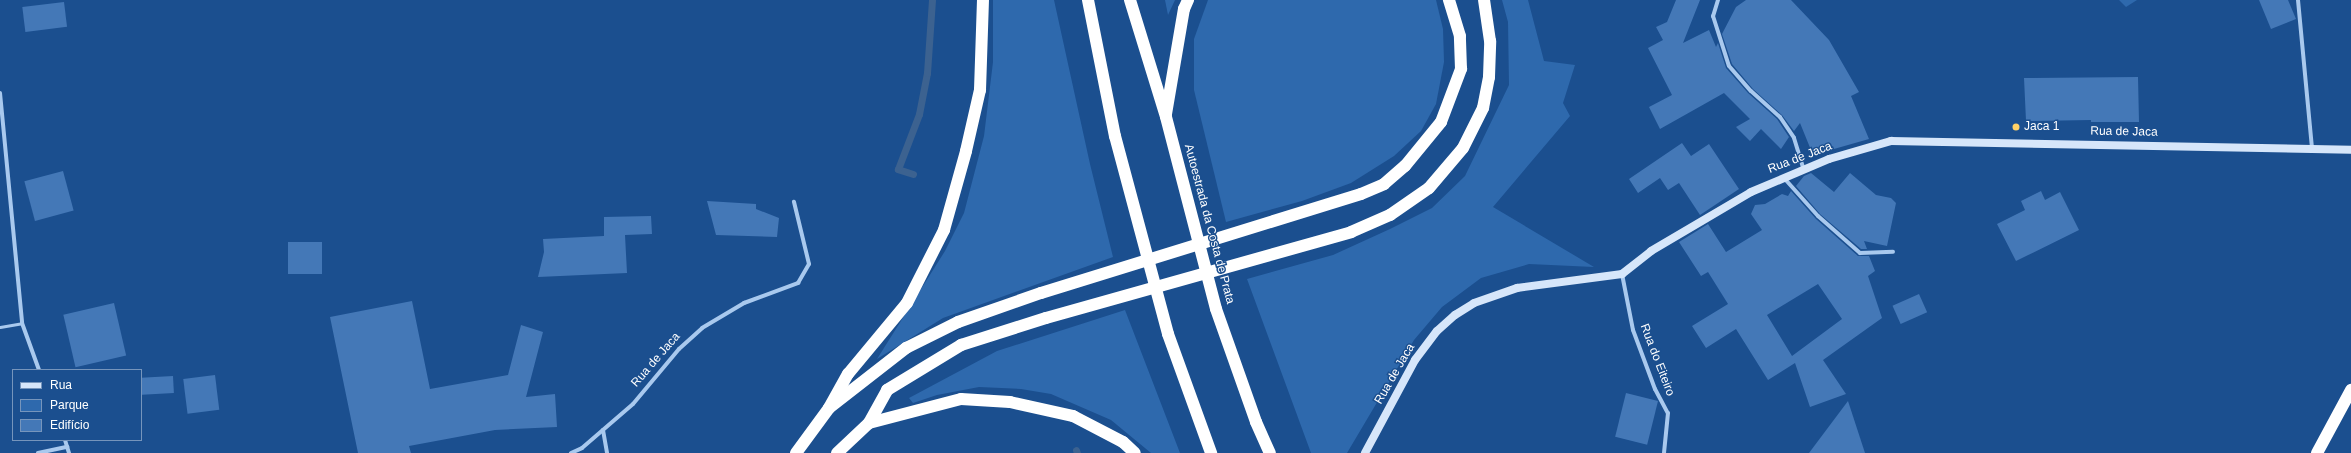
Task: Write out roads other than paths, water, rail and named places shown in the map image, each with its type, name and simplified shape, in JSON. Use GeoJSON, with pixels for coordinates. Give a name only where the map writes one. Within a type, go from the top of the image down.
{"type":"FeatureCollection","features":[{"type":"Feature","properties":{"kind":"highway"},"geometry":{"type":"LineString","coordinates":[[796,453],[829,408],[848,374],[907,303],[944,230],[966,151],[980,90],[983,0]]}},
{"type":"Feature","properties":{"kind":"highway"},"geometry":{"type":"LineString","coordinates":[[1088,0],[1115,136],[1168,334],[1211,453]]}},
{"type":"Feature","properties":{"kind":"highway","name":"Autoestrada da Costa de Prata"},"geometry":{"type":"LineString","coordinates":[[1130,0],[1166,117],[1216,308],[1256,422],[1270,453]]}},
{"type":"Feature","properties":{"kind":"highway"},"geometry":{"type":"LineString","coordinates":[[1166,117],[1184,9],[1188,0]]}},
{"type":"Feature","properties":{"kind":"highway"},"geometry":{"type":"LineString","coordinates":[[829,408],[906,348],[958,322],[1041,293],[1294,215],[1384,184],[1405,166],[1441,122],[1461,69],[1460,36],[1449,0]]}},
{"type":"Feature","properties":{"kind":"highway"},"geometry":{"type":"LineString","coordinates":[[837,453],[869,423],[887,390],[961,345],[1046,318],[1303,244],[1351,232],[1390,215],[1428,188],[1463,148],[1483,108],[1489,77],[1490,41],[1484,0]]}},
{"type":"Feature","properties":{"kind":"highway"},"geometry":{"type":"LineString","coordinates":[[2317,453],[2351,390]]}},
{"type":"Feature","properties":{"kind":"highway"},"geometry":{"type":"LineString","coordinates":[[869,423],[961,399],[1010,402],[1072,416],[1123,442],[1135,453]]}},
{"type":"Feature","properties":{"kind":"street"},"geometry":{"type":"LineString","coordinates":[[1718,0],[1713,16],[1729,66],[1751,91],[1780,117],[1794,138],[1803,168]]}},
{"type":"Feature","properties":{"kind":"street"},"geometry":{"type":"LineString","coordinates":[[2298,0],[2312,147]]}},
{"type":"Feature","properties":{"kind":"street"},"geometry":{"type":"LineString","coordinates":[[0,94],[22,323],[39,369]]}},
{"type":"Feature","properties":{"kind":"street","name":"Rua de Jaca"},"geometry":{"type":"LineString","coordinates":[[1365,453],[1415,360],[1437,331],[1455,315],[1474,303],[1517,288],[1622,274],[1651,251],[1751,192],[1803,168],[1891,141],[2312,147],[2351,150]]}},
{"type":"Feature","properties":{"kind":"street"},"geometry":{"type":"LineString","coordinates":[[1782,177],[1818,216],[1860,253],[1893,252]]}},
{"type":"Feature","properties":{"kind":"street","name":"Rua de Jaca"},"geometry":{"type":"LineString","coordinates":[[571,453],[582,448],[633,404],[679,350],[702,328],[744,303],[798,284],[809,264],[794,202]]}},
{"type":"Feature","properties":{"kind":"street","name":"Rua do Eiteiro"},"geometry":{"type":"LineString","coordinates":[[1622,274],[1633,330],[1655,389],[1668,413],[1664,453]]}},
{"type":"Feature","properties":{"kind":"street"},"geometry":{"type":"LineString","coordinates":[[603,430],[608,453]]}},
{"type":"Feature","properties":{"kind":"street"},"geometry":{"type":"LineString","coordinates":[[64,441],[69,453]]}},
{"type":"Feature","properties":{"kind":"street"},"geometry":{"type":"LineString","coordinates":[[38,453],[67,447]]}},
{"type":"Feature","properties":{"kind":"lane"},"geometry":{"type":"LineString","coordinates":[[0,327],[22,323]]}},
{"type":"Feature","properties":{"kind":"waterway"},"geometry":{"type":"LineString","coordinates":[[913,174],[898,169],[919,114],[927,73],[932,0]]}},
{"type":"Feature","properties":{"kind":"place","name":"Jaca 1"},"geometry":{"type":"Point","coordinates":[2016,127]}}]}
